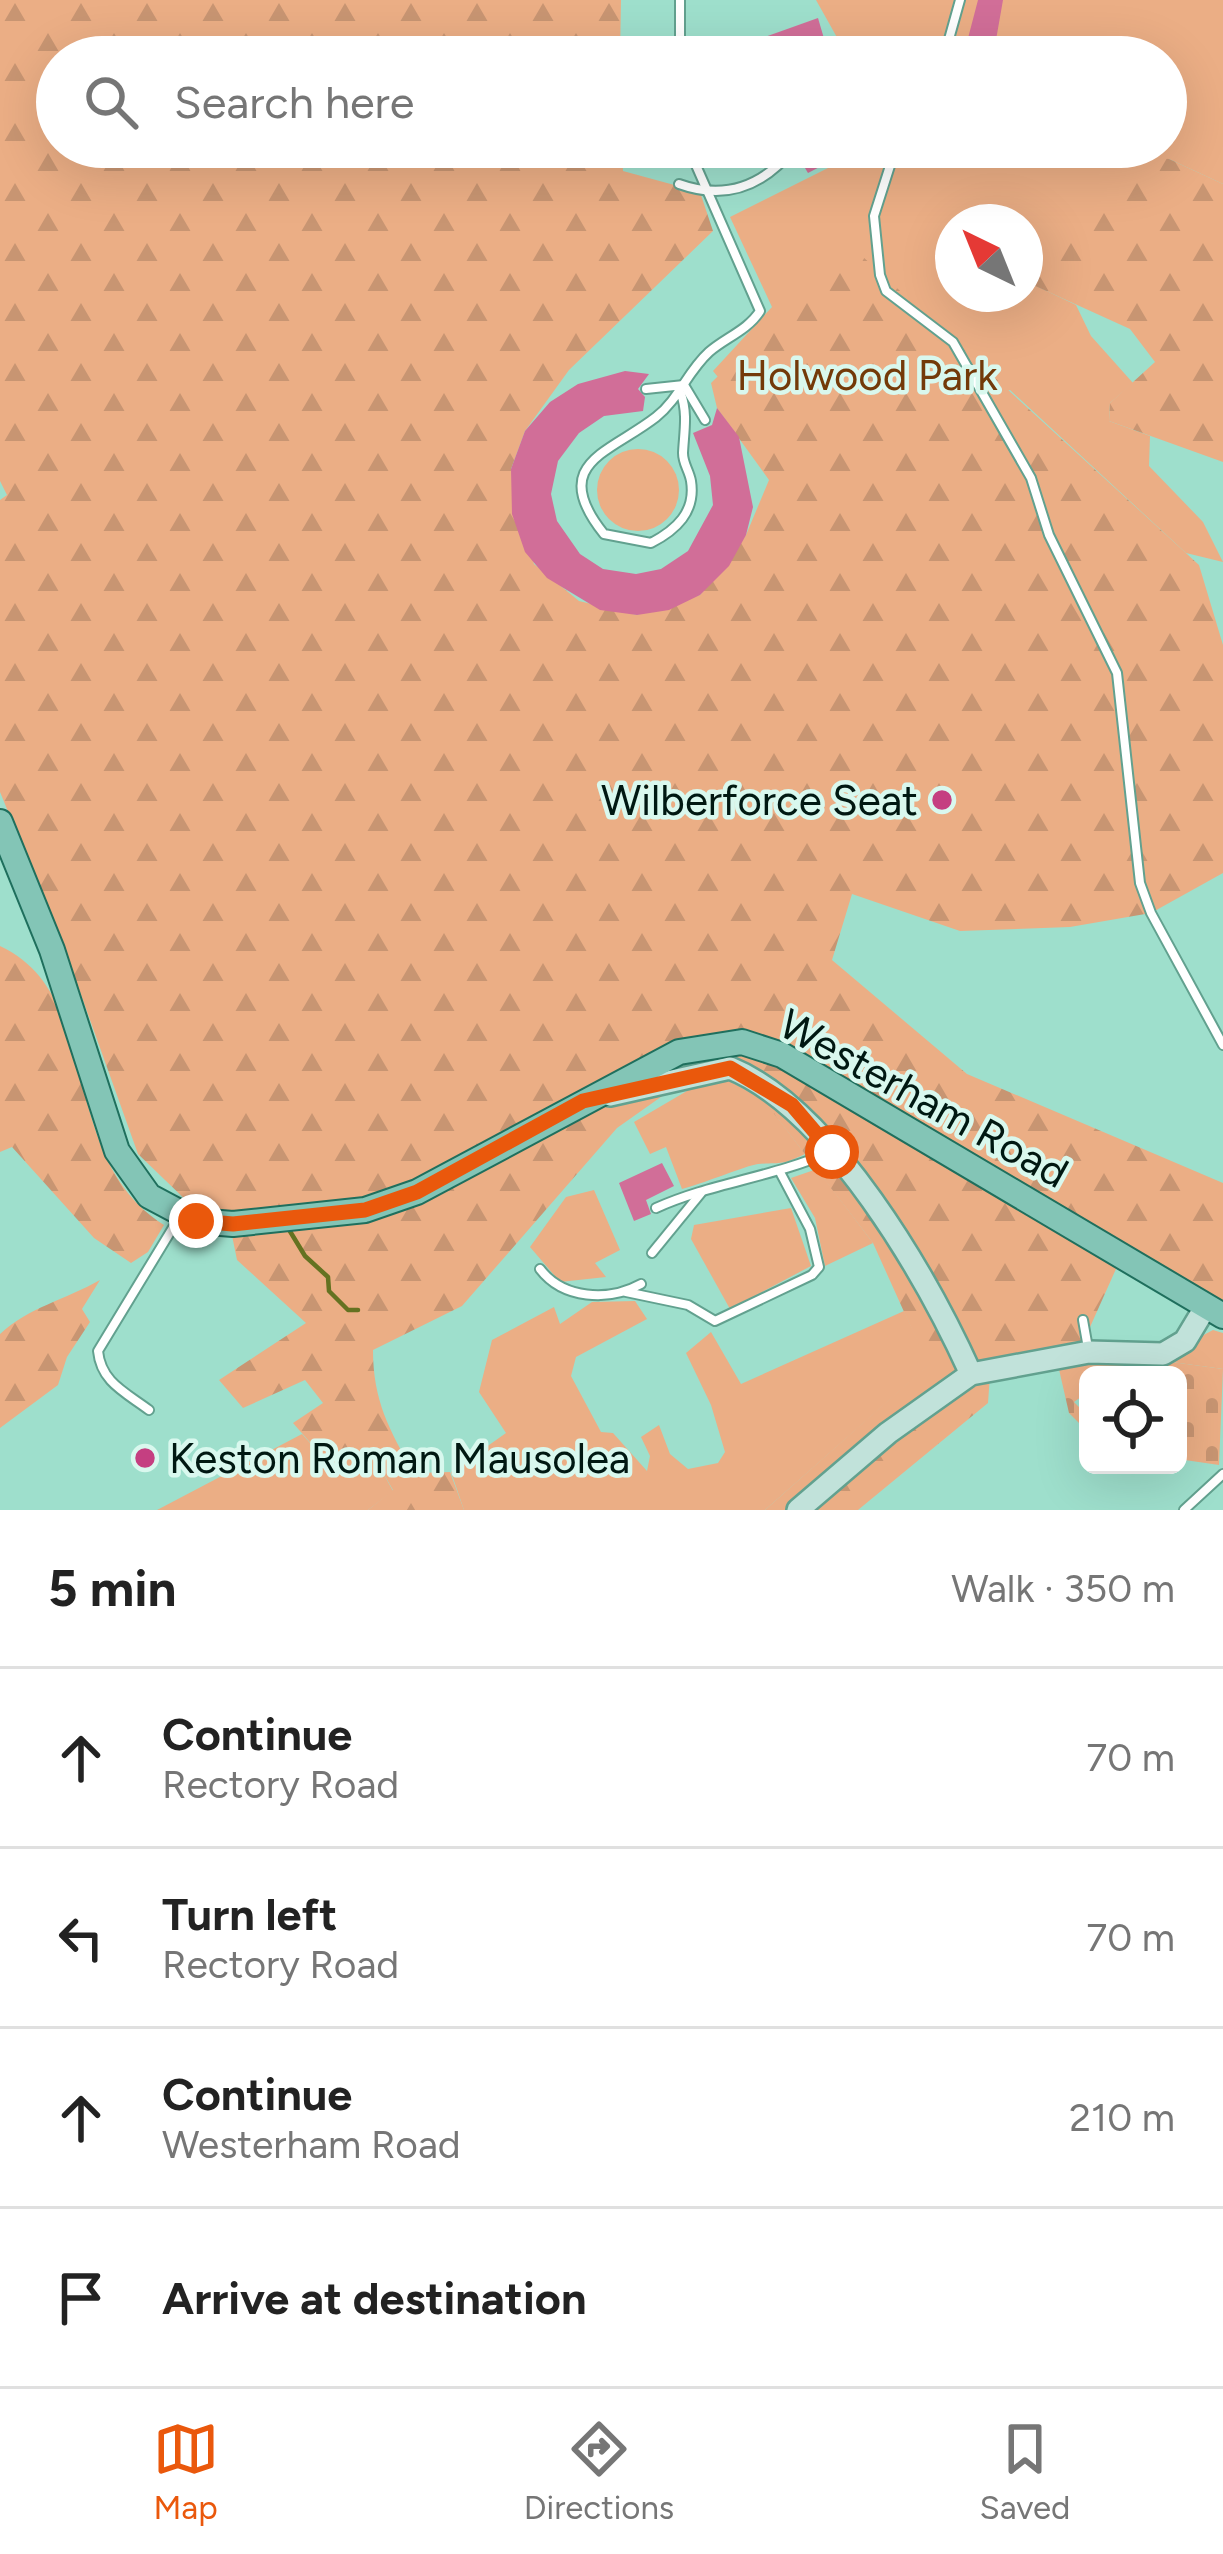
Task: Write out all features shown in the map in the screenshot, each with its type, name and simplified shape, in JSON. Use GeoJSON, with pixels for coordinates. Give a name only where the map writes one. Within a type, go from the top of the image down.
{"type":"FeatureCollection","features":[{"type":"Feature","properties":{"kind":"main road"},"geometry":{"type":"LineString","coordinates":[[0,822],[52,950],[117,1151],[149,1196],[181,1215]]}},
{"type":"Feature","properties":{"kind":"main road","name":"Westerham Road"},"geometry":{"type":"LineString","coordinates":[[181,1215],[233,1224],[365,1210],[417,1192],[679,1052],[709,1043],[742,1042],[782,1055],[1215,1311]]}},
{"type":"Feature","properties":{"kind":"street"},"geometry":{"type":"LineString","coordinates":[[583,1101],[730,1068],[792,1105],[931,1286],[971,1374]]}},
{"type":"Feature","properties":{"kind":"street"},"geometry":{"type":"LineString","coordinates":[[798,1510],[889,1433],[971,1374],[1089,1352],[1163,1354],[1185,1341],[1215,1311]]}},
{"type":"Feature","properties":{"kind":"lane"},"geometry":{"type":"LineString","coordinates":[[680,0],[680,36]]}},
{"type":"Feature","properties":{"kind":"lane"},"geometry":{"type":"LineString","coordinates":[[950,36],[960,0]]}},
{"type":"Feature","properties":{"kind":"lane"},"geometry":{"type":"LineString","coordinates":[[682,389],[686,406],[682,460],[692,485],[687,512],[678,526],[651,543],[604,534],[584,505],[584,476],[590,460],[643,427],[682,389],[709,352],[760,311],[697,168]]}},
{"type":"Feature","properties":{"kind":"lane"},"geometry":{"type":"LineString","coordinates":[[679,184],[709,195],[763,179],[774,168]]}},
{"type":"Feature","properties":{"kind":"lane"},"geometry":{"type":"LineString","coordinates":[[889,168],[874,216],[886,291],[953,342],[1031,478],[1049,535],[1117,673],[1140,883],[1151,913],[1223,1045]]}},
{"type":"Feature","properties":{"kind":"lane"},"geometry":{"type":"LineString","coordinates":[[646,389],[682,389]]}},
{"type":"Feature","properties":{"kind":"lane"},"geometry":{"type":"LineString","coordinates":[[682,389],[705,421]]}},
{"type":"Feature","properties":{"kind":"lane"},"geometry":{"type":"LineString","coordinates":[[656,1208],[781,1174],[832,1152]]}},
{"type":"Feature","properties":{"kind":"lane"},"geometry":{"type":"LineString","coordinates":[[539,1268],[553,1286],[595,1296],[626,1292],[688,1305],[715,1321],[818,1268],[810,1228],[781,1174]]}},
{"type":"Feature","properties":{"kind":"lane"},"geometry":{"type":"LineString","coordinates":[[652,1253],[702,1192]]}},
{"type":"Feature","properties":{"kind":"lane"},"geometry":{"type":"LineString","coordinates":[[149,1410],[100,1370],[98,1351],[181,1215]]}},
{"type":"Feature","properties":{"kind":"lane"},"geometry":{"type":"LineString","coordinates":[[626,1292],[641,1284]]}},
{"type":"Feature","properties":{"kind":"lane"},"geometry":{"type":"LineString","coordinates":[[1083,1319],[1089,1352]]}},
{"type":"Feature","properties":{"kind":"lane"},"geometry":{"type":"LineString","coordinates":[[1184,1510],[1223,1474]]}},
{"type":"Feature","properties":{"kind":"green space","name":"Holwood Park"},"geometry":{"type":"Polygon","coordinates":[[[0,0],[621,0],[620,36],[36,36],[36,168],[623,168],[700,192],[713,231],[569,370],[525,431],[511,469],[534,564],[579,601],[637,615],[700,595],[746,535],[769,480],[717,408],[711,383],[850,245],[1199,565],[1223,645],[1223,873],[1151,913],[1070,927],[960,931],[852,894],[832,960],[967,1074],[1223,1183],[1223,1315],[1120,1260],[1082,1345],[990,1375],[988,1403],[858,1510],[765,1510],[928,1365],[873,1243],[726,1051],[617,1128],[462,1306],[373,1350],[379,1400],[414,1473],[450,1472],[464,1510],[368,1510],[393,1490],[368,1447],[328,1463],[293,1423],[323,1403],[305,1380],[243,1408],[219,1380],[306,1323],[237,1260],[228,1216],[192,1206],[138,1154],[65,950],[0,792],[0,500],[7,495],[0,481],[0,0]]]}},
{"type":"Feature","properties":{"kind":"green space"},"geometry":{"type":"Polygon","coordinates":[[[816,0],[1223,0],[1223,184],[1187,167],[1187,36],[836,36],[816,0]]]}},
{"type":"Feature","properties":{"kind":"green space"},"geometry":{"type":"Polygon","coordinates":[[[1187,167],[1223,184],[1223,462],[1109,421],[1110,403],[1155,362],[1130,329],[1043,289],[1043,262],[1062,227],[1129,168],[1187,167]]]}},
{"type":"Feature","properties":{"kind":"green space","name":"Holwood Park"},"geometry":{"type":"Polygon","coordinates":[[[828,168],[1159,168],[1043,274],[1043,204],[935,204],[935,312],[1043,312],[1043,289],[1076,305],[1091,336],[1133,383],[1110,403],[1109,421],[1150,436],[1149,466],[1203,522],[1223,562],[1186,553],[1010,390],[784,457],[713,371],[772,307],[730,217],[828,168]]]}},
{"type":"Feature","properties":{"kind":"green space"},"geometry":{"type":"Polygon","coordinates":[[[638,449],[667,461],[679,490],[667,519],[638,531],[609,519],[597,490],[609,461],[638,449]]]}},
{"type":"Feature","properties":{"kind":"green space"},"geometry":{"type":"Polygon","coordinates":[[[0,946],[33,969],[55,1001],[107,1159],[130,1195],[164,1225],[148,1252],[131,1263],[94,1238],[12,1147],[0,1152],[0,946]]]}},
{"type":"Feature","properties":{"kind":"green space"},"geometry":{"type":"Polygon","coordinates":[[[727,1080],[764,1100],[805,1154],[786,1162],[753,1165],[682,1189],[666,1147],[650,1154],[634,1122],[704,1081],[727,1080]]]}},
{"type":"Feature","properties":{"kind":"green space"},"geometry":{"type":"Polygon","coordinates":[[[817,1169],[873,1243],[825,1266],[815,1218],[791,1178],[817,1169]]]}},
{"type":"Feature","properties":{"kind":"green space"},"geometry":{"type":"Polygon","coordinates":[[[594,1190],[620,1250],[595,1263],[606,1277],[560,1282],[530,1247],[566,1197],[594,1190]]]}},
{"type":"Feature","properties":{"kind":"green space"},"geometry":{"type":"Polygon","coordinates":[[[791,1208],[811,1266],[730,1309],[691,1239],[694,1225],[791,1208]]]}},
{"type":"Feature","properties":{"kind":"green space"},"geometry":{"type":"Polygon","coordinates":[[[100,1280],[82,1309],[90,1322],[67,1357],[58,1385],[0,1428],[0,1334],[35,1310],[100,1280]]]}},
{"type":"Feature","properties":{"kind":"green space"},"geometry":{"type":"Polygon","coordinates":[[[635,1301],[647,1319],[576,1357],[571,1376],[601,1432],[613,1433],[647,1471],[650,1456],[641,1437],[659,1425],[670,1454],[688,1469],[718,1463],[725,1452],[711,1405],[686,1353],[711,1332],[741,1384],[904,1311],[929,1365],[765,1510],[464,1510],[451,1472],[506,1433],[479,1392],[492,1340],[554,1307],[560,1324],[592,1302],[635,1301]]]}},
{"type":"Feature","properties":{"kind":"green space"},"geometry":{"type":"Polygon","coordinates":[[[1213,1330],[1223,1333],[1223,1369],[1157,1360],[1213,1330]]]}},
{"type":"Feature","properties":{"kind":"green space"},"geometry":{"type":"Polygon","coordinates":[[[1157,1360],[1223,1369],[1219,1465],[1187,1460],[1187,1366],[1079,1366],[1079,1398],[1074,1402],[1079,1407],[1079,1423],[1069,1413],[1058,1365],[1157,1360]]]}},
{"type":"Feature","properties":{"kind":"green space"},"geometry":{"type":"Polygon","coordinates":[[[302,1434],[328,1463],[368,1446],[393,1491],[368,1510],[157,1510],[302,1434]]]}},
{"type":"Feature","properties":{"kind":"building"},"geometry":{"type":"Polygon","coordinates":[[[978,0],[1003,0],[997,36],[969,36],[978,0]]]}},
{"type":"Feature","properties":{"kind":"building"},"geometry":{"type":"Polygon","coordinates":[[[818,18],[823,36],[768,36],[818,18]]]}},
{"type":"Feature","properties":{"kind":"building"},"geometry":{"type":"Polygon","coordinates":[[[625,371],[649,374],[638,389],[645,397],[643,411],[604,416],[579,433],[558,461],[551,494],[557,521],[580,554],[603,569],[636,574],[661,569],[688,551],[713,505],[710,476],[693,433],[712,425],[717,408],[739,437],[753,507],[746,535],[729,566],[700,595],[669,610],[637,615],[600,610],[547,578],[525,552],[512,514],[511,469],[525,431],[550,402],[578,384],[625,371]]]}},
{"type":"Feature","properties":{"kind":"building"},"geometry":{"type":"Polygon","coordinates":[[[662,1163],[674,1186],[646,1200],[651,1214],[634,1221],[619,1183],[662,1163]]]}},
{"type":"Feature","properties":{"kind":"waterway"},"geometry":{"type":"LineString","coordinates":[[288,1228],[305,1256],[328,1277],[329,1291],[348,1310],[358,1310]]}},
{"type":"Feature","properties":{"kind":"place","name":"Wilberforce Seat"},"geometry":{"type":"Point","coordinates":[942,800]}},
{"type":"Feature","properties":{"kind":"place","name":"Keston Roman Mausolea"},"geometry":{"type":"Point","coordinates":[145,1458]}},
{"type":"Feature","properties":{"kind":"route"},"geometry":{"type":"LineString","coordinates":[[196,1221],[233,1224],[365,1210],[417,1192],[583,1101],[730,1068],[792,1105],[832,1152]]}}]}
